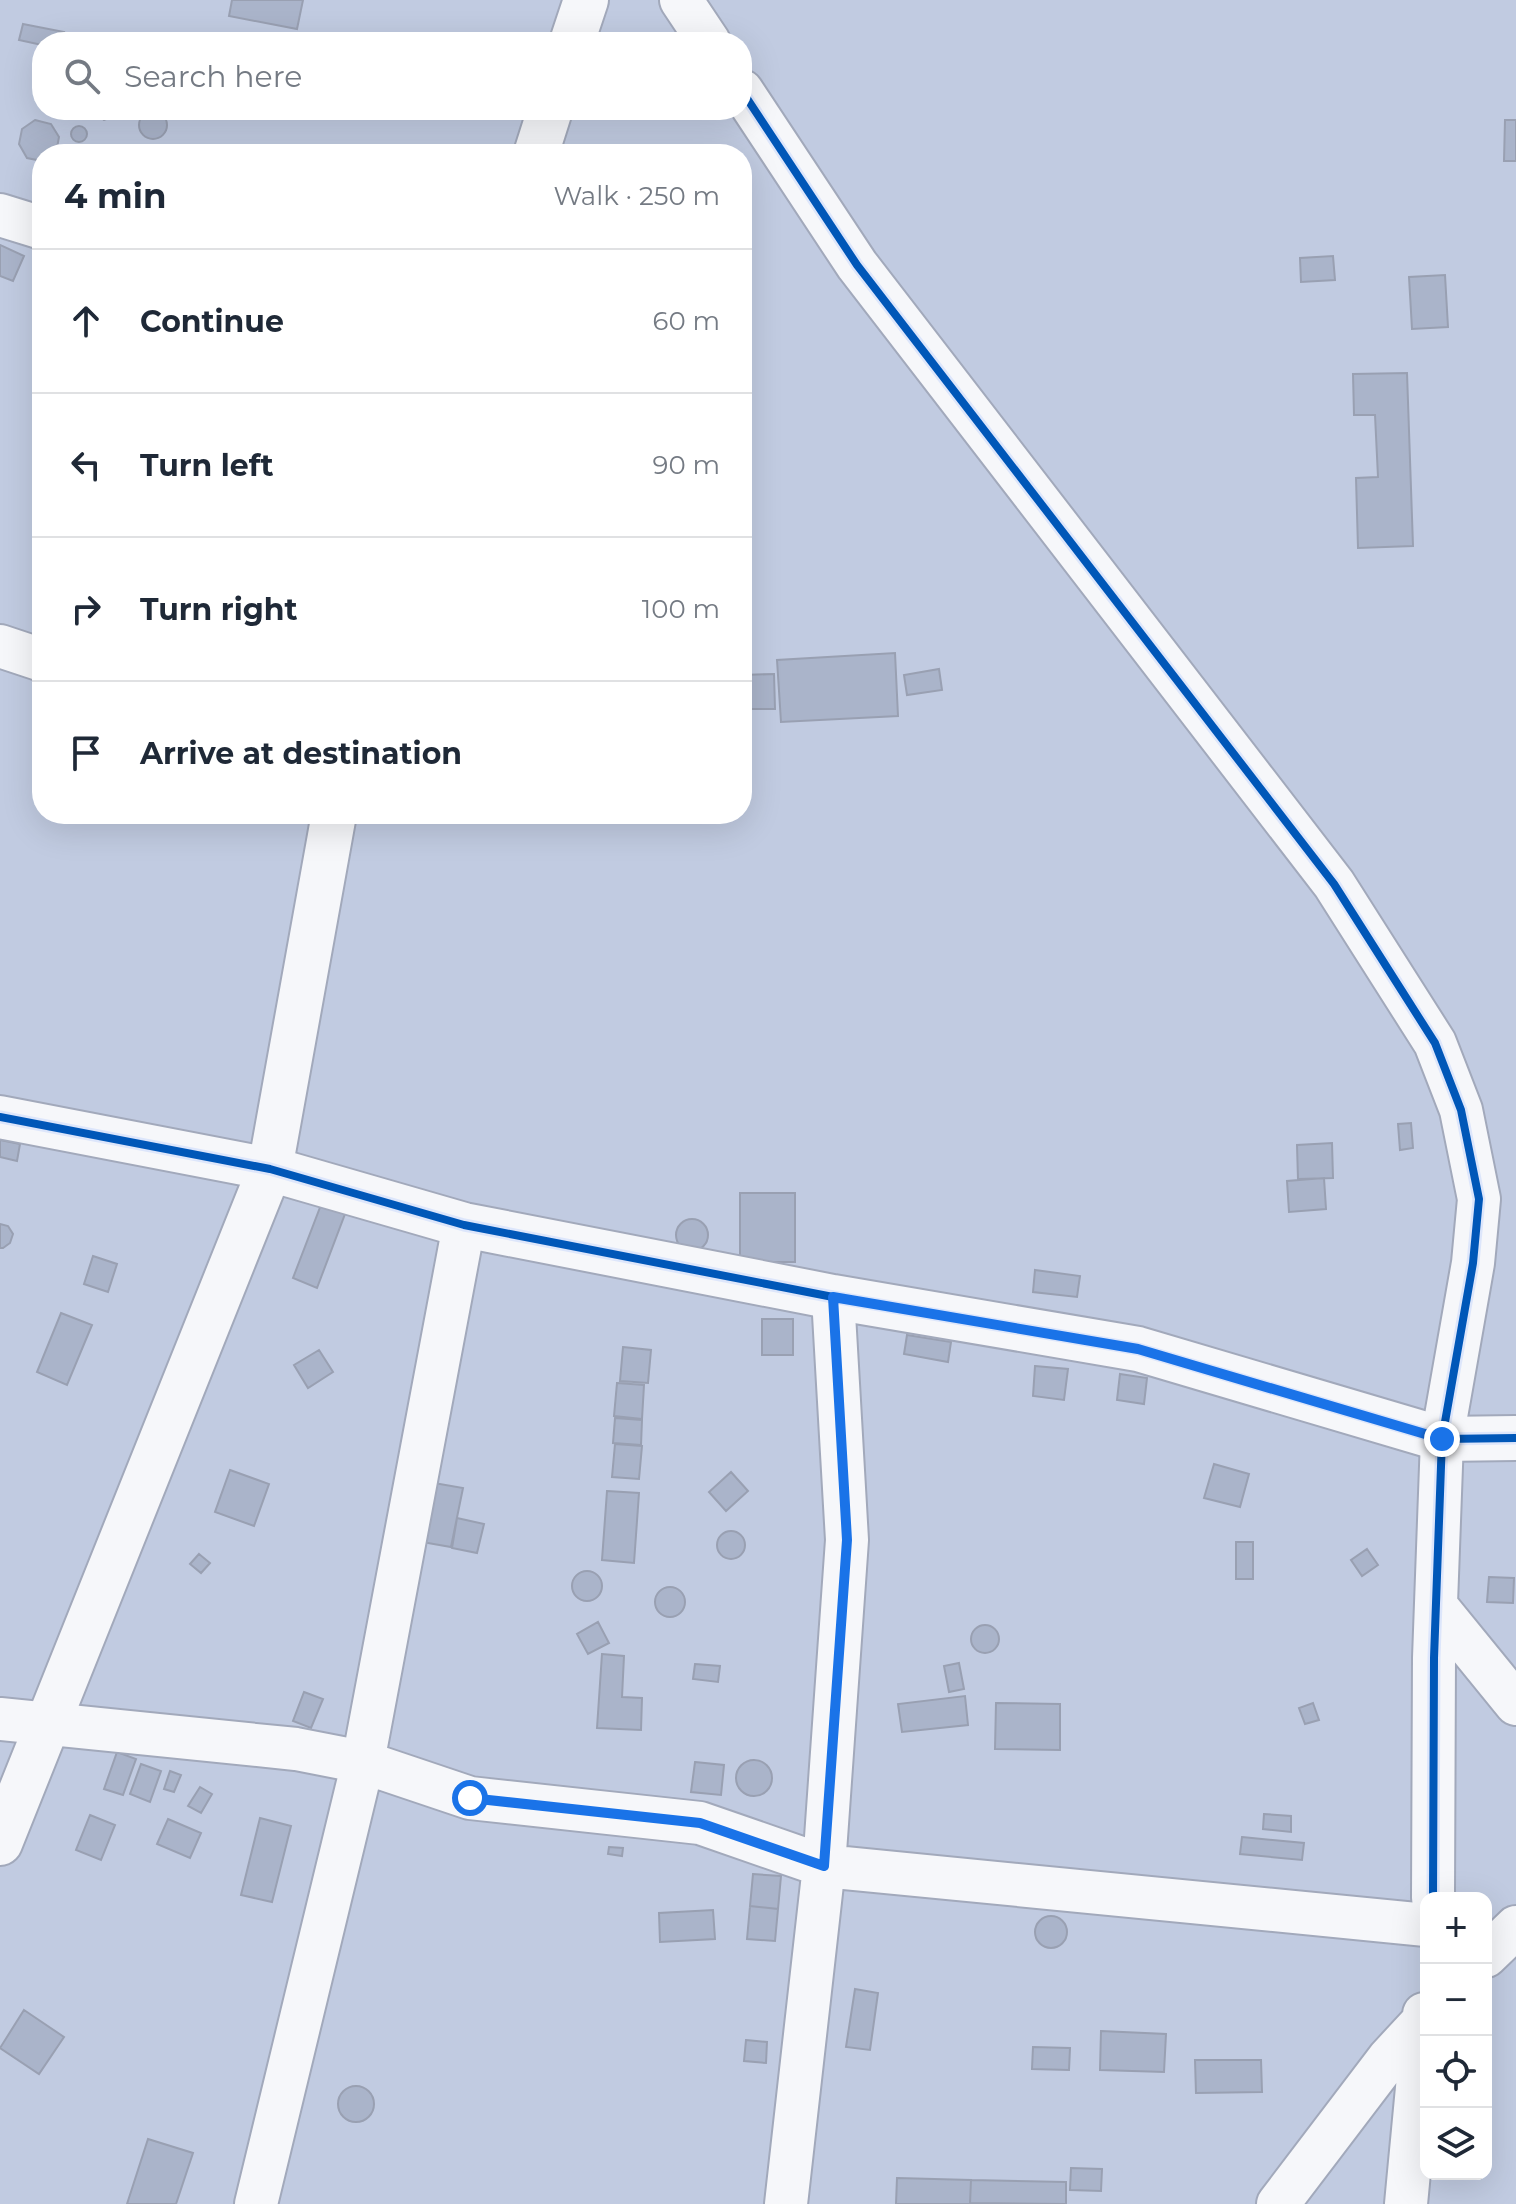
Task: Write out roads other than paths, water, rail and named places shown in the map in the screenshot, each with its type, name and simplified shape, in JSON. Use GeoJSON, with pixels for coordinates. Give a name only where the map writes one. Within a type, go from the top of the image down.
{"type":"FeatureCollection","features":[{"type":"Feature","properties":{"kind":"street"},"geometry":{"type":"LineString","coordinates":[[575,32],[586,0]]}},
{"type":"Feature","properties":{"kind":"street"},"geometry":{"type":"LineString","coordinates":[[681,0],[702,32]]}},
{"type":"Feature","properties":{"kind":"street"},"geometry":{"type":"LineString","coordinates":[[752,106],[857,265],[1334,884],[1435,1043],[1461,1110],[1479,1199],[1473,1263],[1442,1439],[1433,1892]]}},
{"type":"Feature","properties":{"kind":"street"},"geometry":{"type":"LineString","coordinates":[[539,144],[547,120]]}},
{"type":"Feature","properties":{"kind":"street"},"geometry":{"type":"LineString","coordinates":[[0,215],[32,225]]}},
{"type":"Feature","properties":{"kind":"street"},"geometry":{"type":"LineString","coordinates":[[0,646],[32,657]]}},
{"type":"Feature","properties":{"kind":"street"},"geometry":{"type":"LineString","coordinates":[[0,1843],[270,1169],[332,824]]}},
{"type":"Feature","properties":{"kind":"street"},"geometry":{"type":"LineString","coordinates":[[0,1117],[270,1169],[464,1225],[833,1297],[1138,1349],[1442,1439],[1516,1438]]}},
{"type":"Feature","properties":{"kind":"street"},"geometry":{"type":"LineString","coordinates":[[256,2204],[363,1762],[464,1225]]}},
{"type":"Feature","properties":{"kind":"street"},"geometry":{"type":"LineString","coordinates":[[786,2204],[824,1866],[847,1540],[833,1297]]}},
{"type":"Feature","properties":{"kind":"street"},"geometry":{"type":"LineString","coordinates":[[1437,1607],[1516,1704]]}},
{"type":"Feature","properties":{"kind":"street"},"geometry":{"type":"LineString","coordinates":[[0,1719],[296,1749],[363,1762],[470,1798],[700,1823],[824,1866],[1420,1924]]}},
{"type":"Feature","properties":{"kind":"street"},"geometry":{"type":"LineString","coordinates":[[1278,2204],[1420,2018]]}},
{"type":"Feature","properties":{"kind":"street"},"geometry":{"type":"LineString","coordinates":[[1406,2204],[1423,2036]]}}]}
